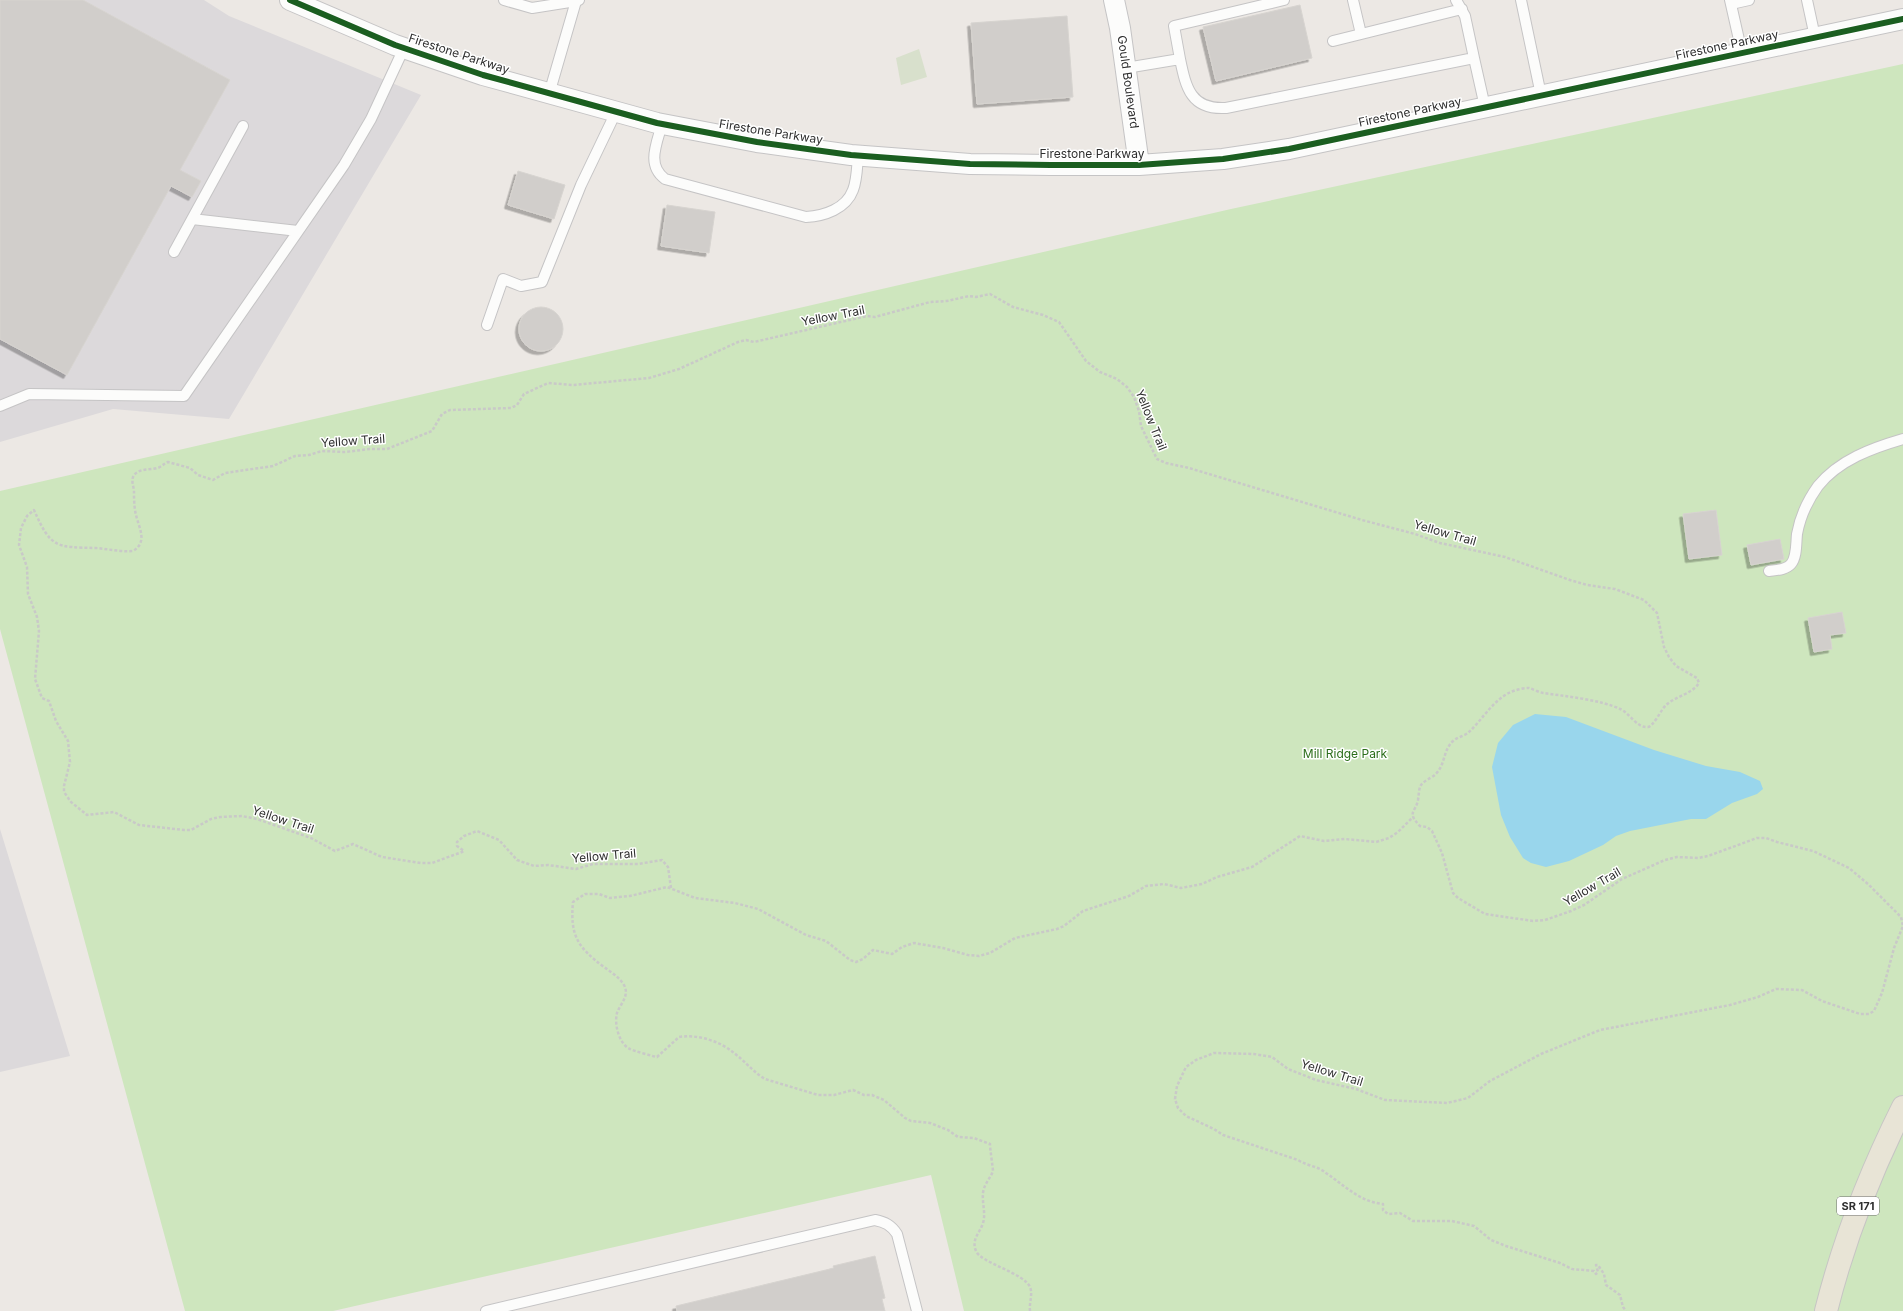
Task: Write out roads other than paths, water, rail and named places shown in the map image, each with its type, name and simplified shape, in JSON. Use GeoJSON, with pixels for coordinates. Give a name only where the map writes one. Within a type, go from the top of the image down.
{"type":"FeatureCollection","features":[{"type":"Feature","properties":{"kind":"main road","name":"SR 171"},"geometry":{"type":"LineString","coordinates":[[1826,1311],[1853,1219],[1878,1157],[1903,1107]]}},
{"type":"Feature","properties":{"kind":"street","name":"Gould Boulevard"},"geometry":{"type":"LineString","coordinates":[[1114,0],[1126,68],[1139,165]]}},
{"type":"Feature","properties":{"kind":"street","name":"Firestone Parkway"},"geometry":{"type":"LineString","coordinates":[[294,1],[404,48],[483,75],[662,124],[757,142],[858,156],[970,164],[1139,165],[1223,159],[1289,149],[1903,19]]}},
{"type":"Feature","properties":{"kind":"lane"},"geometry":{"type":"LineString","coordinates":[[504,0],[532,8],[577,0],[549,94]]}},
{"type":"Feature","properties":{"kind":"lane"},"geometry":{"type":"LineString","coordinates":[[1284,0],[1174,26],[1185,83],[1196,101],[1204,106],[1215,109],[1226,108],[1474,58]]}},
{"type":"Feature","properties":{"kind":"lane"},"geometry":{"type":"LineString","coordinates":[[1353,0],[1361,34]]}},
{"type":"Feature","properties":{"kind":"lane"},"geometry":{"type":"LineString","coordinates":[[1456,0],[1462,9],[1485,107]]}},
{"type":"Feature","properties":{"kind":"lane"},"geometry":{"type":"LineString","coordinates":[[1521,0],[1541,95]]}},
{"type":"Feature","properties":{"kind":"lane"},"geometry":{"type":"LineString","coordinates":[[1742,53],[1730,2],[1749,0]]}},
{"type":"Feature","properties":{"kind":"lane"},"geometry":{"type":"LineString","coordinates":[[1807,0],[1815,37]]}},
{"type":"Feature","properties":{"kind":"lane"},"geometry":{"type":"LineString","coordinates":[[1333,41],[1462,9]]}},
{"type":"Feature","properties":{"kind":"lane"},"geometry":{"type":"LineString","coordinates":[[0,406],[29,394],[184,396],[356,144],[371,119],[404,48]]}},
{"type":"Feature","properties":{"kind":"lane"},"geometry":{"type":"LineString","coordinates":[[1126,68],[1180,59]]}},
{"type":"Feature","properties":{"kind":"lane"},"geometry":{"type":"LineString","coordinates":[[487,325],[504,279],[521,286],[542,282],[581,185],[616,112]]}},
{"type":"Feature","properties":{"kind":"lane"},"geometry":{"type":"LineString","coordinates":[[662,124],[653,162],[655,169],[665,179],[806,217],[825,214],[847,200],[853,190],[858,156]]}},
{"type":"Feature","properties":{"kind":"lane"},"geometry":{"type":"LineString","coordinates":[[174,252],[243,126]]}},
{"type":"Feature","properties":{"kind":"lane"},"geometry":{"type":"LineString","coordinates":[[192,219],[298,231]]}},
{"type":"Feature","properties":{"kind":"lane"},"geometry":{"type":"LineString","coordinates":[[1769,571],[1783,569],[1791,564],[1804,513],[1812,496],[1826,478],[1855,457],[1882,445],[1903,439]]}},
{"type":"Feature","properties":{"kind":"lane"},"geometry":{"type":"LineString","coordinates":[[486,1311],[875,1220],[885,1222],[892,1226],[897,1234],[916,1311]]}},
{"type":"Feature","properties":{"kind":"water"},"geometry":{"type":"Polygon","coordinates":[[[1535,714],[1566,717],[1654,750],[1706,766],[1740,772],[1760,781],[1763,789],[1757,794],[1732,803],[1706,819],[1691,819],[1630,831],[1616,836],[1603,845],[1569,861],[1546,867],[1531,863],[1523,858],[1510,837],[1501,815],[1492,767],[1498,743],[1513,725],[1535,714]]]}},
{"type":"Feature","properties":{"kind":"park label","name":"Mill Ridge Park"},"geometry":{"type":"Point","coordinates":[1345,754]}}]}
